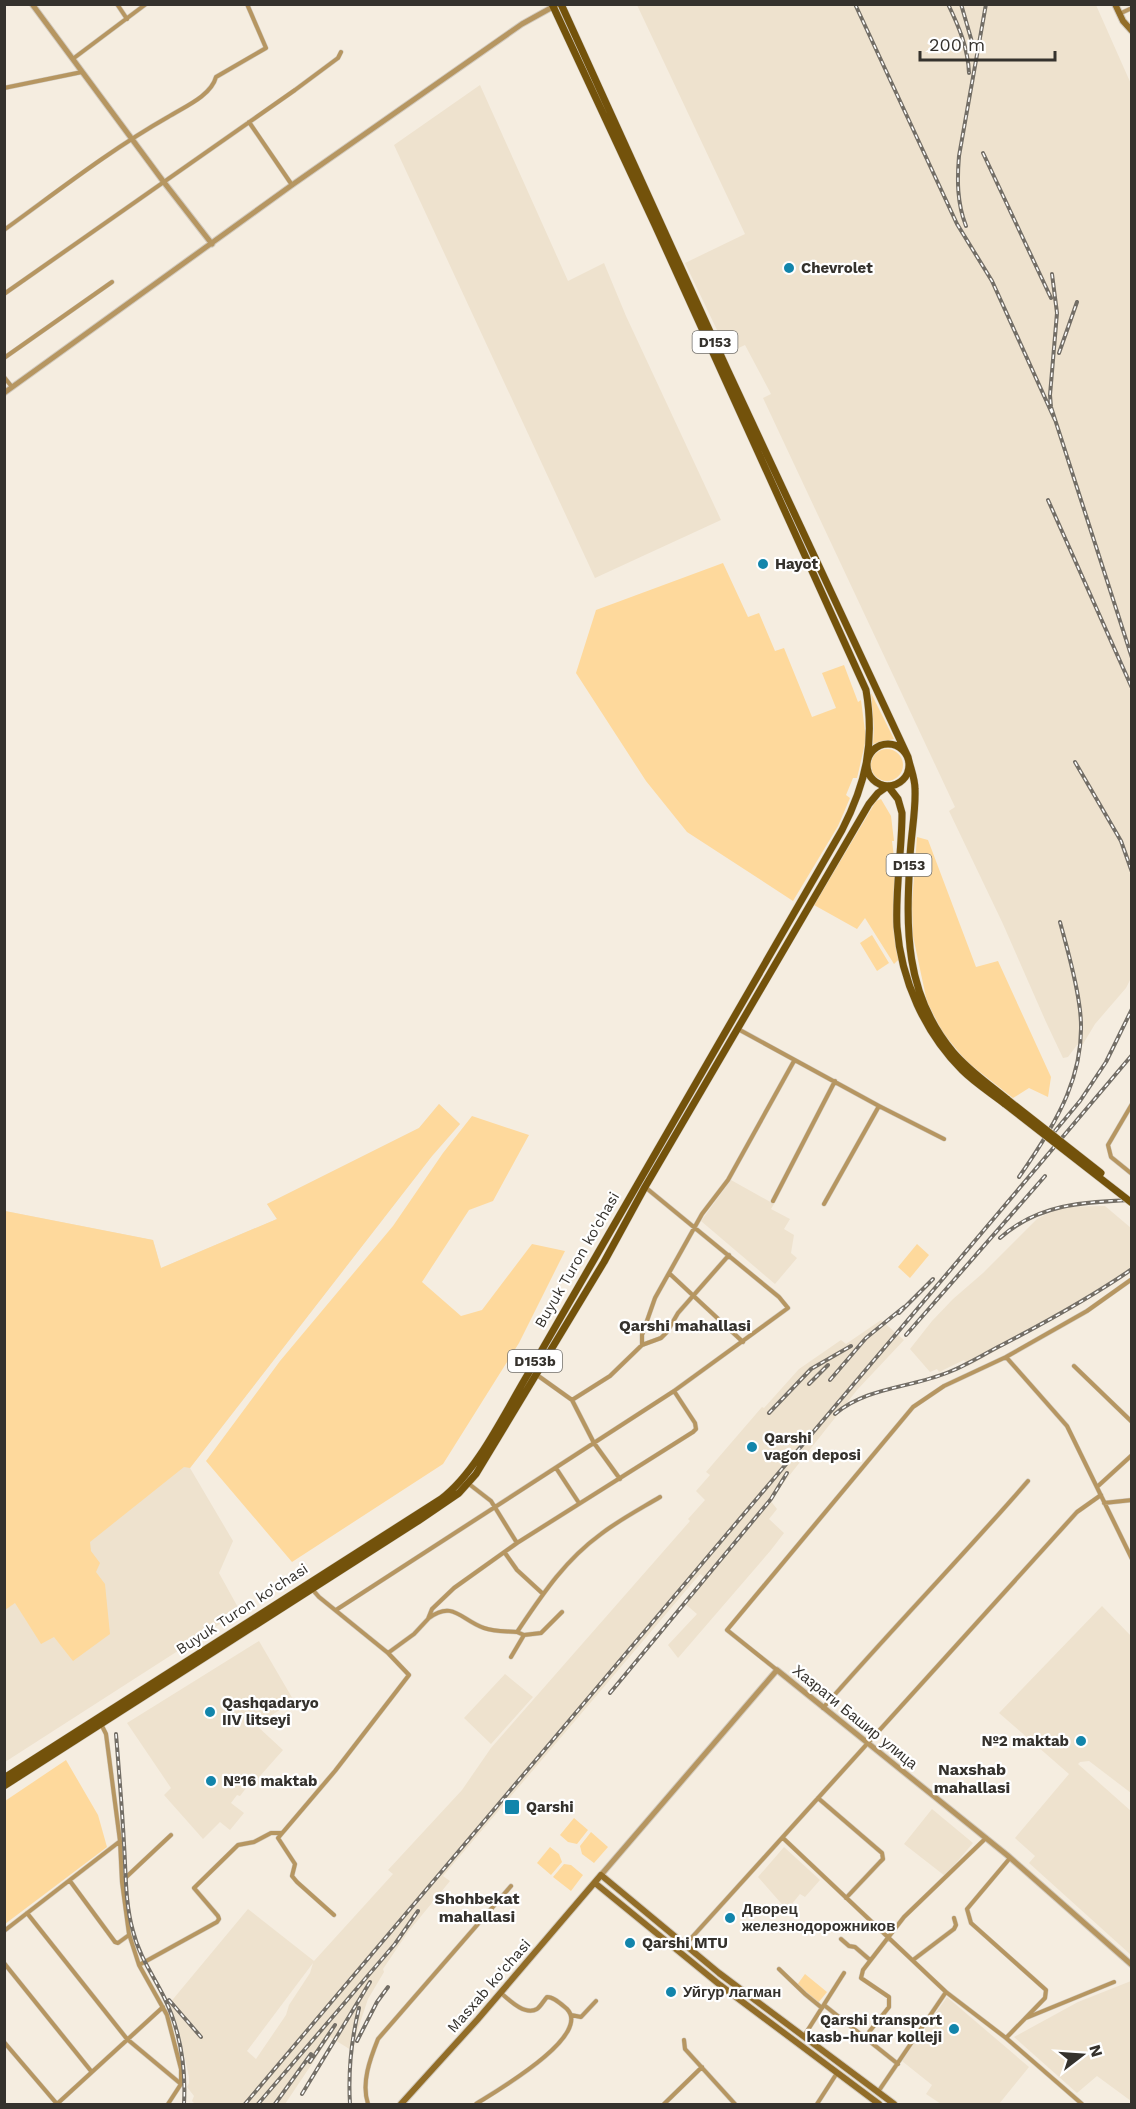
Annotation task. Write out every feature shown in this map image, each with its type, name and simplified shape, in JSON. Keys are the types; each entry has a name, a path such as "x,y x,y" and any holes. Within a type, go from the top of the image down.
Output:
{"main road":[{"path":"1115,4 1131,31"},
{"name":"D153","path":"556,5 908,757 915,787 907,932 915,974 924,1004 942,1038 970,1070 1131,1203"},
{"name":"D153","path":"556,5 866,690 870,712 867,762 869,774 872,779 888,786 898,799 902,813 897,929 903,964 912,990 933,1034 964,1072 1131,1197"},
{"path":"867,762 873,749 886,743 899,747 908,757 906,777 901,782 888,786"},
{"name":"Buyuk Turon ko'chasi","path":"4,1786 99,1720 451,1491 476,1461 842,830 859,794 867,762"},
{"name":"Buyuk Turon ko'chasi","path":"4,1778 448,1502 468,1483 604,1262 869,804 888,786"},
{"path":"640,1179 646,1186"},
{"path":"601,1875 719,1973 894,2104"},
{"name":"Masxab ko'chasi","path":"401,2104 601,1875"},
{"path":"595,1883 720,1985 879,2104"},
{"path":"839,2075 846,2069"}],"street":[{"path":"32,4 212,244"},
{"path":"117,4 127,19"},
{"path":"74,58 146,4"},
{"path":"4,230 131,138 194,101 214,85 216,77 266,48 247,4"},
{"path":"4,393 292,185 522,24 556,5"},
{"path":"1119,14 1131,8"},
{"path":"4,294 249,122 338,58 341,52"},
{"path":"4,82 6,87 83,72"},
{"path":"249,122 292,185"},
{"path":"4,358 112,282"},
{"path":"4,377 12,387"},
{"path":"738,1029 944,1139"},
{"path":"642,1345 642,1335 655,1298 702,1214 728,1180 794,1060"},
{"path":"773,1201 836,1081"},
{"path":"1131,1104 1108,1145 1111,1157 1131,1174"},
{"path":"824,1204 879,1106"},
{"path":"336,1610 674,1391 788,1308 779,1297 646,1186"},
{"path":"572,1400 609,1376 642,1345 661,1338 678,1313 729,1256"},
{"path":"670,1274 743,1342"},
{"path":"1131,1279 1087,1311 1006,1357 1067,1426 1130,1552 1131,1559"},
{"name":"Хазрати Башир улица","path":"1006,1357 944,1386 913,1407 727,1630 866,1744 901,1769 986,1838 1131,1965"},
{"path":"1074,1366 1131,1422"},
{"path":"536,1374 572,1400 594,1443 620,1479"},
{"path":"428,1619 432,1609 454,1588 517,1543 696,1429 674,1391"},
{"path":"1097,1487 1131,1455"},
{"path":"556,1468 579,1503"},
{"path":"823,1708 885,1636 1028,1481"},
{"path":"468,1483 491,1502 517,1543"},
{"path":"685,1945 1077,1512 1101,1495"},
{"path":"517,1632 542,1593 559,1572 601,1534 660,1497"},
{"path":"1104,1503 1131,1500"},
{"path":"505,1553 517,1570 542,1593"},
{"path":"312,1588 388,1653 409,1675 335,1771 278,1839 295,1864 292,1876 334,1915"},
{"path":"388,1653 414,1634 438,1611 450,1610 487,1629 517,1632 524,1635 541,1633 562,1612"},
{"path":"511,1657 524,1635"},
{"path":"601,1875 777,1670"},
{"path":"99,1720 106,1734 129,1934 139,1965 167,2015 177,2046 181,2084 168,2104"},
{"path":"818,1798 882,1853 883,1859 846,1898"},
{"path":"139,1965 217,1922 218,1916 194,1888 238,1845 254,1842 271,1833 281,1833"},
{"path":"122,1882 171,1835"},
{"path":"783,1838 946,1992 1006,2038 1082,2104"},
{"path":"869,2032 889,2007 890,2002 889,1997 861,1978 863,1970 904,1917 986,1838"},
{"path":"4,1931 120,1841"},
{"path":"1006,2038 1045,1998 1046,1990 971,1923 967,1909 1010,1858"},
{"path":"70,1881 115,1942 118,1943 129,1934"},
{"path":"368,2104 366,2081 369,2062 378,2039 511,1886"},
{"path":"27,1913 127,2039 181,2084"},
{"path":"913,1960 954,1929 956,1925 954,1918"},
{"path":"841,1939 870,1960"},
{"path":"4,1963 91,2071"},
{"path":"779,1969 805,1994 898,2064"},
{"path":"804,2037 844,1973"},
{"path":"1024,2018 1114,1983"},
{"path":"476,2104 536,2066 566,2033 571,2015 552,1997 547,1997 537,2009 533,2010 517,2007 501,1992"},
{"path":"878,2092 946,1992"},
{"path":"571,2015 581,2017 596,2001"},
{"path":"4,2042 57,2104 163,2007"},
{"path":"684,2040 685,2049 735,2104"},
{"path":"664,2104 702,2067"},
{"path":"819,2104 839,2075"}],"shaded area":[{"path":"637,5 1096,5 1131,84 1131,978 1126,988 1095,1024 1083,1044 1077,1045 1068,1057 1063,1058 1046,1022 1003,924 949,811 955,807 763,398 771,394 745,345 728,353 685,263 745,234"},
{"path":"480,85 568,281 604,263 626,316 721,520 595,578 394,145"},
{"path":"723,563 748,617 759,613 775,651 784,648 812,717 836,708 822,673 844,665 858,702 861,700 866,739 857,778 853,778 846,795 850,798 838,826 793,901 687,832 646,781 576,673 596,610"},
{"path":"871,693 894,739 873,744"},
{"path":"887,749 898,754 903,765 898,776 887,781 876,776 871,765 876,754"},
{"path":"881,799 891,816 894,841 892,841 895,865 893,925 899,959 894,964 865,918 857,929 814,905 876,801"},
{"path":"917,837 928,840 976,967 998,961 1051,1077 1048,1097 1029,1088 1013,1098 967,1062 943,1033 927,1002 913,936 912,904"},
{"path":"872,935 889,963 877,971 860,943"},
{"path":"439,1104 460,1124 432,1156 190,1468 233,1541 219,1573 240,1611 5,1762 5,1211 153,1240 161,1268 277,1219 267,1204 419,1128"},
{"path":"439,1104 460,1124 432,1156 190,1468 184,1467 90,1542 91,1551 100,1563 96,1572 105,1584 110,1634 73,1661 54,1637 41,1644 15,1603 5,1610 5,1211 153,1240 161,1268 277,1219 267,1204 419,1128"},
{"path":"472,1116 529,1135 493,1201 469,1210 422,1282 461,1316 482,1310 532,1244 565,1251 519,1343 443,1464 292,1562 206,1461 280,1361 393,1226 443,1153"},
{"path":"731,1180 774,1204 771,1209 790,1219 784,1229 794,1235 791,1253 797,1258 775,1284 701,1221"},
{"path":"1105,1206 1131,1228 1131,1271 1079,1305 968,1366 964,1360 939,1372 937,1369 930,1372 910,1349 953,1299 983,1273 1037,1219 1060,1207"},
{"path":"917,1244 929,1255 910,1278 898,1267"},
{"path":"881,1320 904,1340 857,1390 770,1500 777,1509 769,1519 784,1533 771,1550 678,1658 668,1645 697,1614 683,1602 704,1577 700,1574 443,1876 450,1881 408,1932 383,1969 384,1972 368,1999 351,2050 330,2037 285,2104 195,2104 192,2101 194,2096 187,2087 189,2077 178,2026 169,2004 248,1909 314,1961 393,1874 388,1870 462,1790 491,1748 690,1521 688,1519 705,1500 696,1491 710,1475 706,1472 762,1407 764,1408 799,1369 841,1340 846,1344","holes":["313,1963 310,1973 289,2005 286,2015 256,2059 247,2051"]},
{"path":"1102,1606 1131,1636 1131,1793 1089,1761 1078,1764 1131,1811 1131,1955 1029,1863 1035,1856 1015,1838 1069,1774 999,1713"},
{"name":"Qashqadaryo IIV litseyi","path":"259,1641 294,1701 256,1725 283,1750 253,1784 250,1783 231,1803 244,1813 230,1830 220,1822 203,1839 164,1795 171,1788 127,1723"},
{"path":"505,1674 533,1697 491,1744 464,1718"},
{"path":"66,1760 98,1815 107,1847 5,1924 5,1801"},
{"path":"932,1809 973,1843 945,1876 904,1844"},
{"path":"574,1818 588,1830 577,1844 568,1842 560,1835"},
{"path":"591,1832 608,1847 594,1863 582,1854 580,1846"},
{"path":"550,1847 559,1854 562,1862 551,1875 537,1863"},
{"path":"784,1847 820,1880 805,1897 800,1894 787,1910 758,1877"},
{"path":"564,1864 571,1865 583,1875 571,1891 553,1877"},
{"path":"805,1974 827,1992 818,2003 797,1985"},
{"path":"1131,1981 1131,2101 1097,2076 1077,2093 1014,2037 1078,2002"},
{"name":"Qarshi transport kasb-hunar kolleji","path":"947,1997 1029,2067 999,2104 941,2104 926,2094 932,2085 902,2061"}],"railway":[{"path":"855,4 957,224 992,281 1055,420"},
{"path":"948,4 962,38 969,73"},
{"path":"961,4 972,42"},
{"path":"966,226 958,191 959,156 986,4"},
{"path":"983,153 1051,298"},
{"path":"1052,274 1057,313 1051,407 1132,658"},
{"path":"1059,353 1077,302"},
{"path":"1048,500 1132,688"},
{"path":"1075,762 1121,841 1132,872"},
{"path":"1019,1177 1057,1116 1075,1074 1079,1051 1081,1028 1079,1003 1060,922"},
{"path":"1055,1131 1080,1101 1106,1062 1132,1009"},
{"path":"245,2104 1132,1055"},
{"path":"906,1335 1045,1176"},
{"path":"1000,1238 1030,1218 1062,1207 1132,1200"},
{"path":"835,1414 861,1398 935,1377 962,1366 1035,1328 1132,1269"},
{"path":"899,1313 933,1279"},
{"path":"830,1380 866,1338 904,1307"},
{"path":"769,1413 811,1369 851,1346"},
{"path":"809,1384 828,1365"},
{"path":"610,1693 771,1499 787,1473"},
{"path":"116,1734 128,1910 139,1949 170,2010 178,2036 183,2063 184,2104"},
{"path":"258,2104 395,1944 418,1911"},
{"path":"302,2094 370,1982"},
{"path":"357,2041 377,2002 388,1987"},
{"path":"169,2000 201,2037"},
{"path":"350,2104 351,2056 359,2008"},
{"path":"310,2062 335,2025"},
{"path":"275,2104 311,2054"}],"place":[{"name":"Chevrolet","path":"789,268"},
{"name":"Hayot","path":"763,564"},
{"name":"Qarshi vagon deposi","path":"752,1447"},
{"name":"Qashqadaryo IIV litseyi","path":"210,1712"},
{"name":"№2 maktab","path":"1081,1741"},
{"name":"№16 maktab","path":"211,1781"},
{"name":"Qarshi","path":"512,1807"},
{"name":"Дворец железнодорожников","path":"730,1918"},
{"name":"Qarshi MTU","path":"630,1943"},
{"name":"Уйгур лагман","path":"671,1992"},
{"name":"Qarshi transport kasb-hunar kolleji","path":"954,2029"}],"district":[{"name":"Qarshi mahallasi","path":"685,1325"},
{"name":"Naxshab mahallasi","path":"972,1778"},
{"name":"Shohbekat mahallasi","path":"477,1907"}]}
